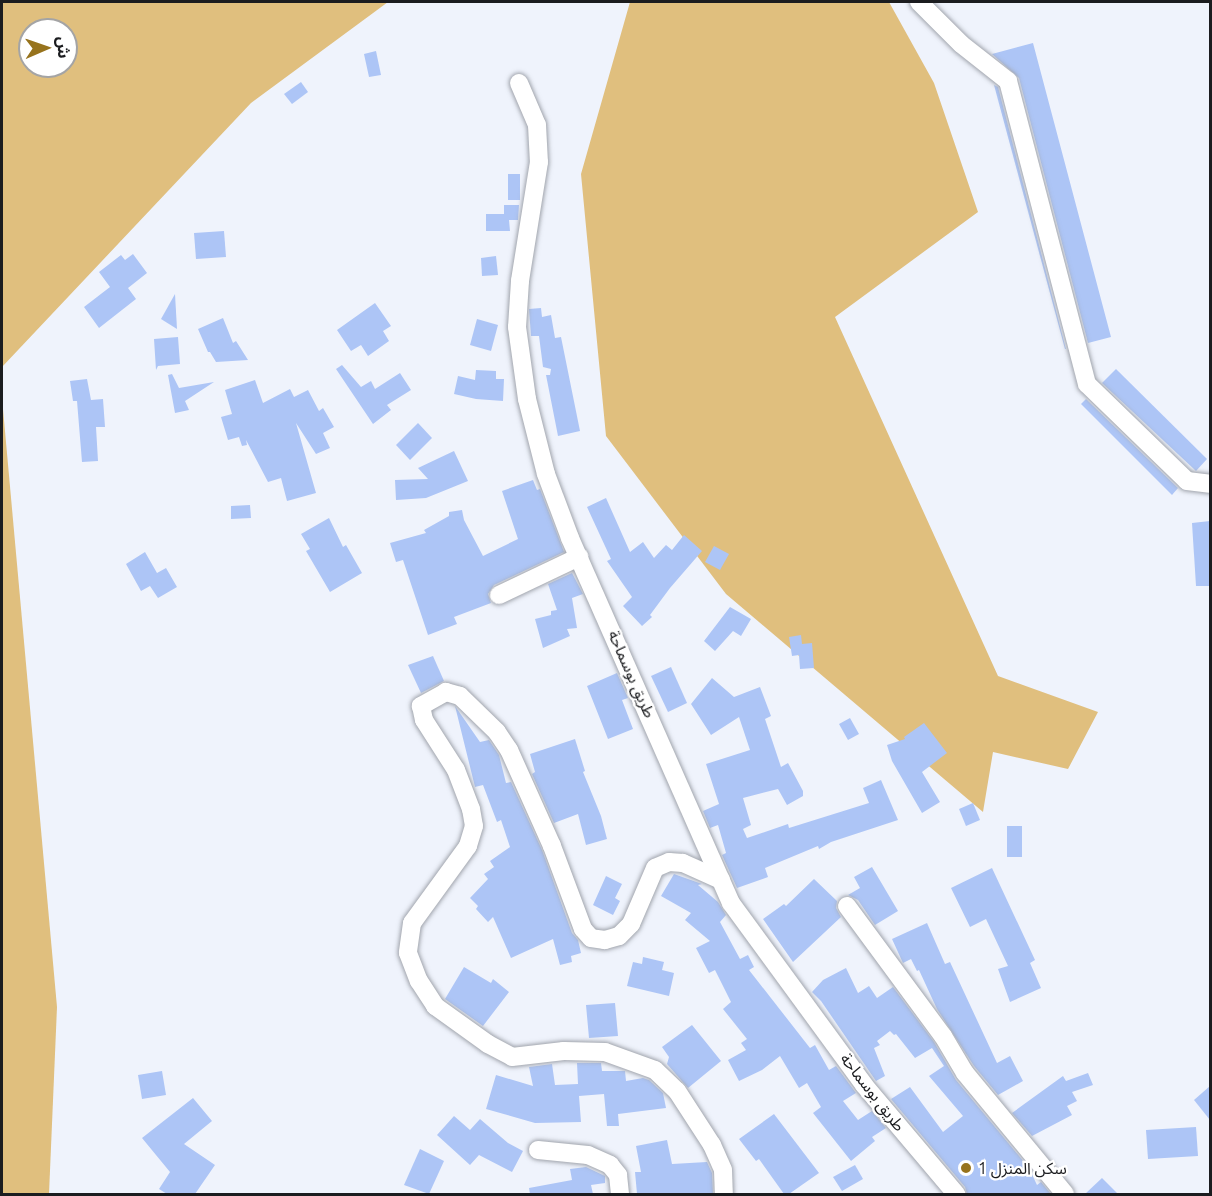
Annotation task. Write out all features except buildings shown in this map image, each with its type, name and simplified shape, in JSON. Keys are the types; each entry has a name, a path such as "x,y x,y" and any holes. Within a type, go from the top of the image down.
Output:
{"street":[{"path":"920,2 961,44 1008,81 1087,384 1187,480 1210,484"},
{"name":"طريق بوسماحة","path":"519,83 537,125 539,162 520,281 517,327 527,399 546,474 579,557 731,903 864,1085 956,1194"},
{"path":"499,595 579,557"},
{"path":"721,880 683,863 669,862 656,868 631,924 619,936 605,940 591,938 583,928 552,846 509,750 497,732 460,696 446,692 421,706 424,720 456,770 471,809 474,826 468,846 412,923 408,953 420,981 435,1005 488,1044 512,1058 564,1051 605,1052 655,1070 677,1091 712,1145 723,1170 724,1194"},
{"path":"847,906 943,1036 965,1073 1065,1194"},
{"path":"538,1150 588,1155 610,1165 618,1175 620,1194"}],"shaded area":[{"path":"2,2 388,2 251,103 2,367"},
{"path":"630,2 889,2 934,83 978,212 835,317 998,676 1098,712 1068,769 993,752 983,812 726,594 606,436 581,174"},
{"path":"2,398 57,1007 49,1194 2,1194"}],"place":[{"name":"سكن المنزل 1","path":"966,1168"}]}
